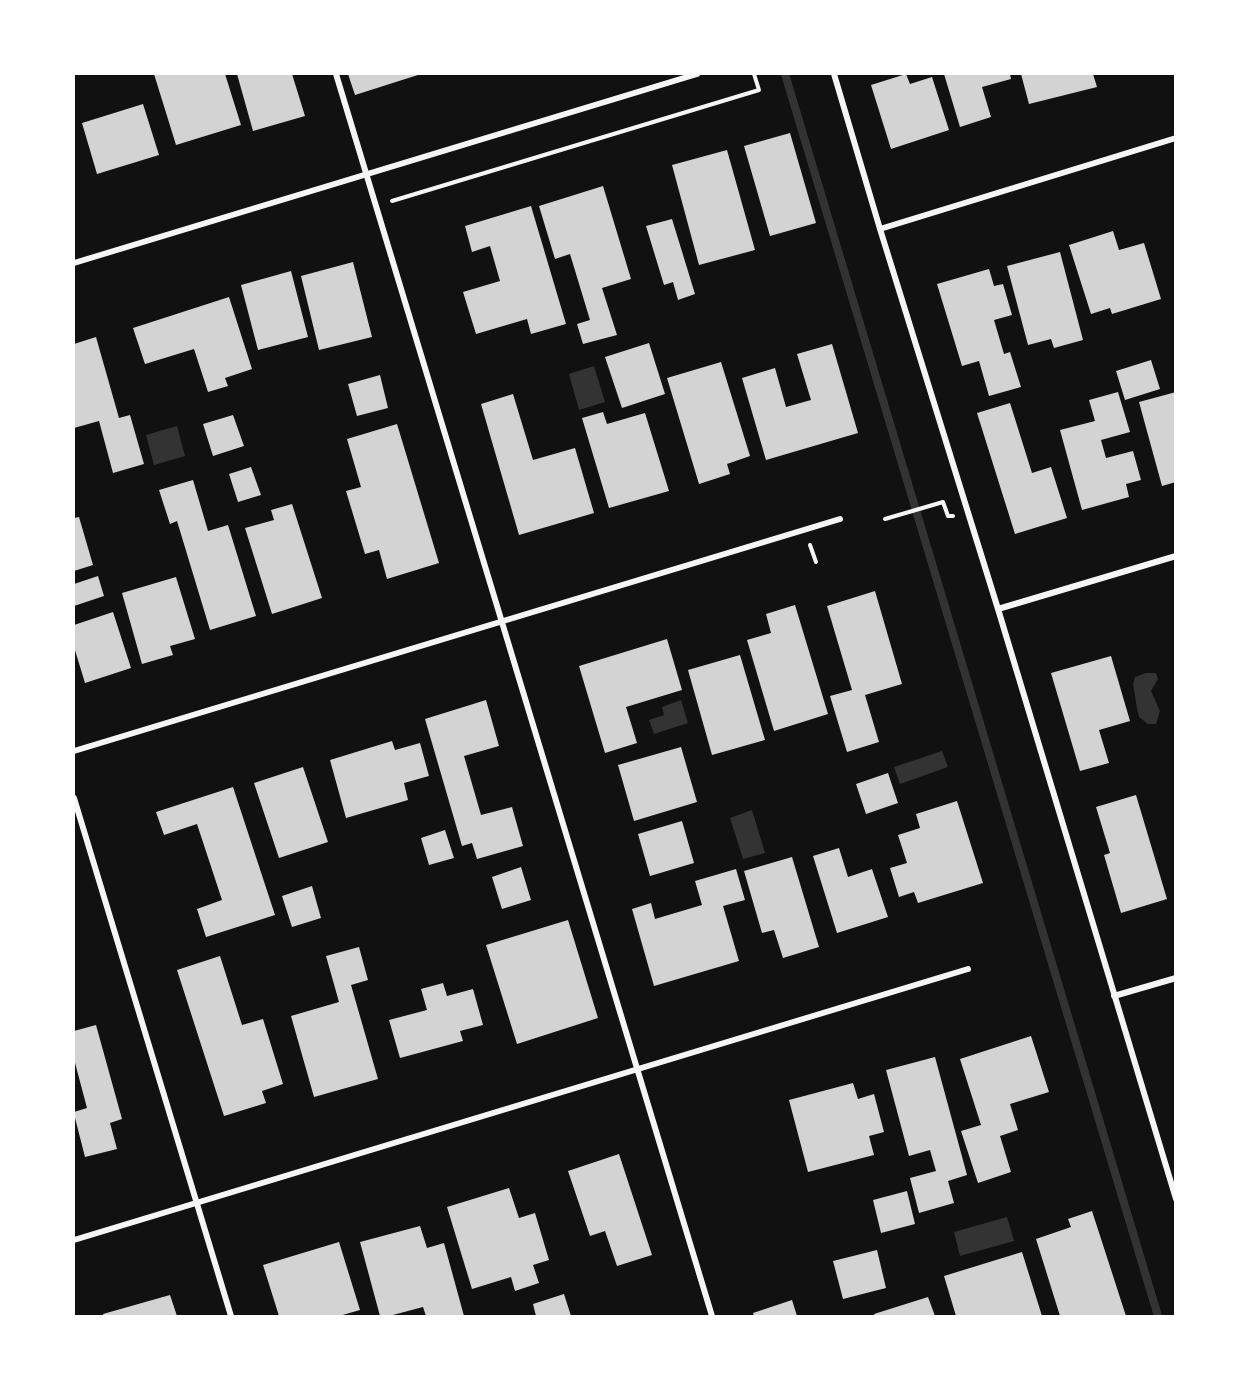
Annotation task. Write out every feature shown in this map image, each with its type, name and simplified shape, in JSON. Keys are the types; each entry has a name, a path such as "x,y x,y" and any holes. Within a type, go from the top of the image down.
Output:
{"street":[{"path":"336,74 712,1317"},
{"path":"74,263 698,74"},
{"path":"834,74 1176,1199"},
{"path":"880,229 1176,138"},
{"path":"74,751 840,519"},
{"path":"998,609 1176,556"},
{"path":"74,798 231,1317"},
{"path":"74,1240 968,969"},
{"path":"1114,996 1176,978"}],"path":[{"path":"376,206 759,90 754,74"},
{"path":"885,519 943,502 948,516 956,515"}],"shaded area":[{"path":"594,366 605,402 579,410 569,374"},
{"path":"177,426 185,456 154,465 146,435"},
{"path":"1146,673 1156,673 1158,679 1151,691 1160,711 1156,724 1148,724 1139,717 1137,708 1133,684 1135,677"},
{"path":"681,700 688,723 654,734 649,720 664,715 662,707"},
{"path":"942,751 948,767 900,784 894,767"},
{"path":"752,810 765,853 743,859 730,818"},
{"path":"1007,1217 1014,1241 960,1256 954,1232"}],"building":[{"path":"154,74 225,74 241,125 176,145"},
{"path":"237,74 292,74 305,116 253,131"},
{"path":"348,74 421,74 355,95"},
{"path":"906,74 910,84 932,77 949,130 891,149 871,85"},
{"path":"944,74 1010,74 1011,79 982,87 991,117 960,127"},
{"path":"1021,74 1093,74 1097,87 1029,104"},
{"path":"143,104 159,155 97,174 82,123"},
{"path":"790,133 816,223 770,236 744,146"},
{"path":"727,150 755,250 699,265 672,165"},
{"path":"603,186 631,279 602,288 617,335 583,344 577,324 590,320 570,254 555,259 539,206"},
{"path":"531,206 566,324 531,334 527,319 476,334 463,292 500,281 490,246 472,252 465,226"},
{"path":"672,219 695,294 678,300 673,282 664,285 646,226"},
{"path":"1113,231 1119,250 1144,243 1161,299 1112,314 1110,308 1091,314 1069,245"},
{"path":"1060,252 1083,340 1054,348 1051,339 1028,345 1007,266"},
{"path":"353,262 372,337 319,350 301,276"},
{"path":"989,269 994,286 1003,284 1012,315 994,320 1004,354 1010,352 1021,387 989,396 979,361 962,366 937,284"},
{"path":"291,271 308,337 258,350 241,285"},
{"path":"229,297 252,369 225,378 228,386 208,392 194,349 145,364 133,328"},
{"path":"96,337 119,418 130,415 144,464 113,473 99,421 74,428 74,344"},
{"path":"649,343 665,394 622,408 605,357"},
{"path":"832,344 858,433 766,460 742,378 775,368 786,407 811,400 797,354"},
{"path":"1151,360 1160,389 1125,400 1116,371"},
{"path":"721,362 750,456 727,464 730,474 699,484 667,378"},
{"path":"380,375 388,408 357,416 348,384"},
{"path":"1118,392 1130,432 1101,440 1106,458 1133,451 1141,480 1126,484 1129,497 1082,510 1060,430 1095,421 1089,400"},
{"path":"1176,392 1176,482 1162,486 1139,402"},
{"path":"513,394 533,460 575,448 594,513 519,535 481,404"},
{"path":"1010,403 1032,473 1051,467 1067,518 1015,534 977,413"},
{"path":"603,412 607,424 645,413 669,491 609,508 582,418"},
{"path":"233,415 244,446 213,456 203,424"},
{"path":"397,424 439,563 387,579 379,550 365,554 346,491 361,487 347,439"},
{"path":"251,467 261,495 238,502 229,474"},
{"path":"193,480 208,531 228,525 256,616 210,630 177,521 170,524 159,490"},
{"path":"292,504 322,598 272,614 245,528 274,520 271,510"},
{"path":"79,517 93,565 74,571 74,518"},
{"path":"98,576 104,596 74,606 74,584"},
{"path":"176,577 195,639 170,646 173,655 142,664 122,593"},
{"path":"875,591 902,684 865,695 879,742 847,752 830,696 852,690 827,606"},
{"path":"795,605 828,714 774,731 747,640 771,633 766,614"},
{"path":"113,612 131,668 85,683 74,647 74,625"},
{"path":"667,639 682,690 626,707 637,743 605,753 579,666"},
{"path":"740,655 765,740 712,755 688,670"},
{"path":"1111,656 1130,721 1099,730 1109,763 1080,771 1051,673"},
{"path":"486,700 499,746 464,756 481,815 512,807 523,846 477,859 472,843 462,846 425,719"},
{"path":"392,741 395,750 420,743 429,776 404,783 408,800 346,818 330,760"},
{"path":"681,747 697,802 634,821 618,765"},
{"path":"303,767 328,842 279,858 254,783"},
{"path":"888,773 898,803 866,814 856,784"},
{"path":"233,787 275,915 206,937 197,909 222,900 197,824 164,835 156,812"},
{"path":"1136,795 1167,899 1121,913 1104,855 1110,853 1096,807"},
{"path":"957,801 983,883 918,903 914,892 899,897 890,868 907,863 898,835 920,828 916,814"},
{"path":"682,821 694,863 650,876 638,834"},
{"path":"445,830 454,858 429,865 421,838"},
{"path":"839,848 848,877 872,869 888,917 837,933 813,856"},
{"path":"792,857 819,947 783,958 774,930 762,933 744,871"},
{"path":"521,867 531,900 502,909 492,877"},
{"path":"736,869 745,900 723,906 739,961 654,986 632,909 651,903 655,919 702,905 695,881"},
{"path":"312,886 321,918 292,927 282,896"},
{"path":"568,920 598,1018 517,1044 486,945"},
{"path":"359,947 368,980 351,985 378,1079 314,1097 291,1016 339,1002 326,956"},
{"path":"220,956 242,1025 263,1019 283,1084 262,1091 266,1103 224,1116 177,970"},
{"path":"443,983 447,996 473,989 483,1025 460,1031 463,1041 400,1058 389,1020 427,1010 421,989"},
{"path":"96,1025 122,1119 110,1123 117,1149 85,1157 74,1114 74,1112 87,1108 74,1059 74,1031"},
{"path":"1031,1036 1049,1092 1010,1104 1018,1130 1000,1136 1011,1172 978,1183 961,1131 981,1125 960,1059"},
{"path":"935,1057 967,1175 948,1181 954,1203 919,1213 910,1178 936,1171 930,1150 909,1156 886,1070"},
{"path":"853,1083 858,1099 874,1094 884,1132 869,1136 874,1155 808,1172 789,1100"},
{"path":"619,1154 652,1255 617,1266 605,1231 590,1236 568,1171"},
{"path":"509,1188 519,1218 535,1213 549,1260 533,1265 539,1283 515,1291 511,1277 472,1289 447,1207"},
{"path":"907,1191 915,1224 881,1233 873,1200"},
{"path":"1092,1211 1126,1316 1060,1316 1036,1239 1071,1227 1068,1219"},
{"path":"420,1226 427,1248 444,1243 464,1316 426,1316 423,1307 389,1316 380,1316 360,1242"},
{"path":"339,1242 360,1310 339,1316 279,1316 263,1265"},
{"path":"877,1250 886,1288 843,1299 833,1261"},
{"path":"1022,1252 1042,1316 956,1316 944,1276"},
{"path":"564,1294 571,1316 536,1316 533,1304"},
{"path":"170,1295 177,1316 104,1316 103,1314"},
{"path":"928,1297 935,1316 875,1316 874,1314"},
{"path":"792,1300 797,1316 754,1316 753,1313"}],"waterway":[{"path":"785,74 1158,1316"}]}
